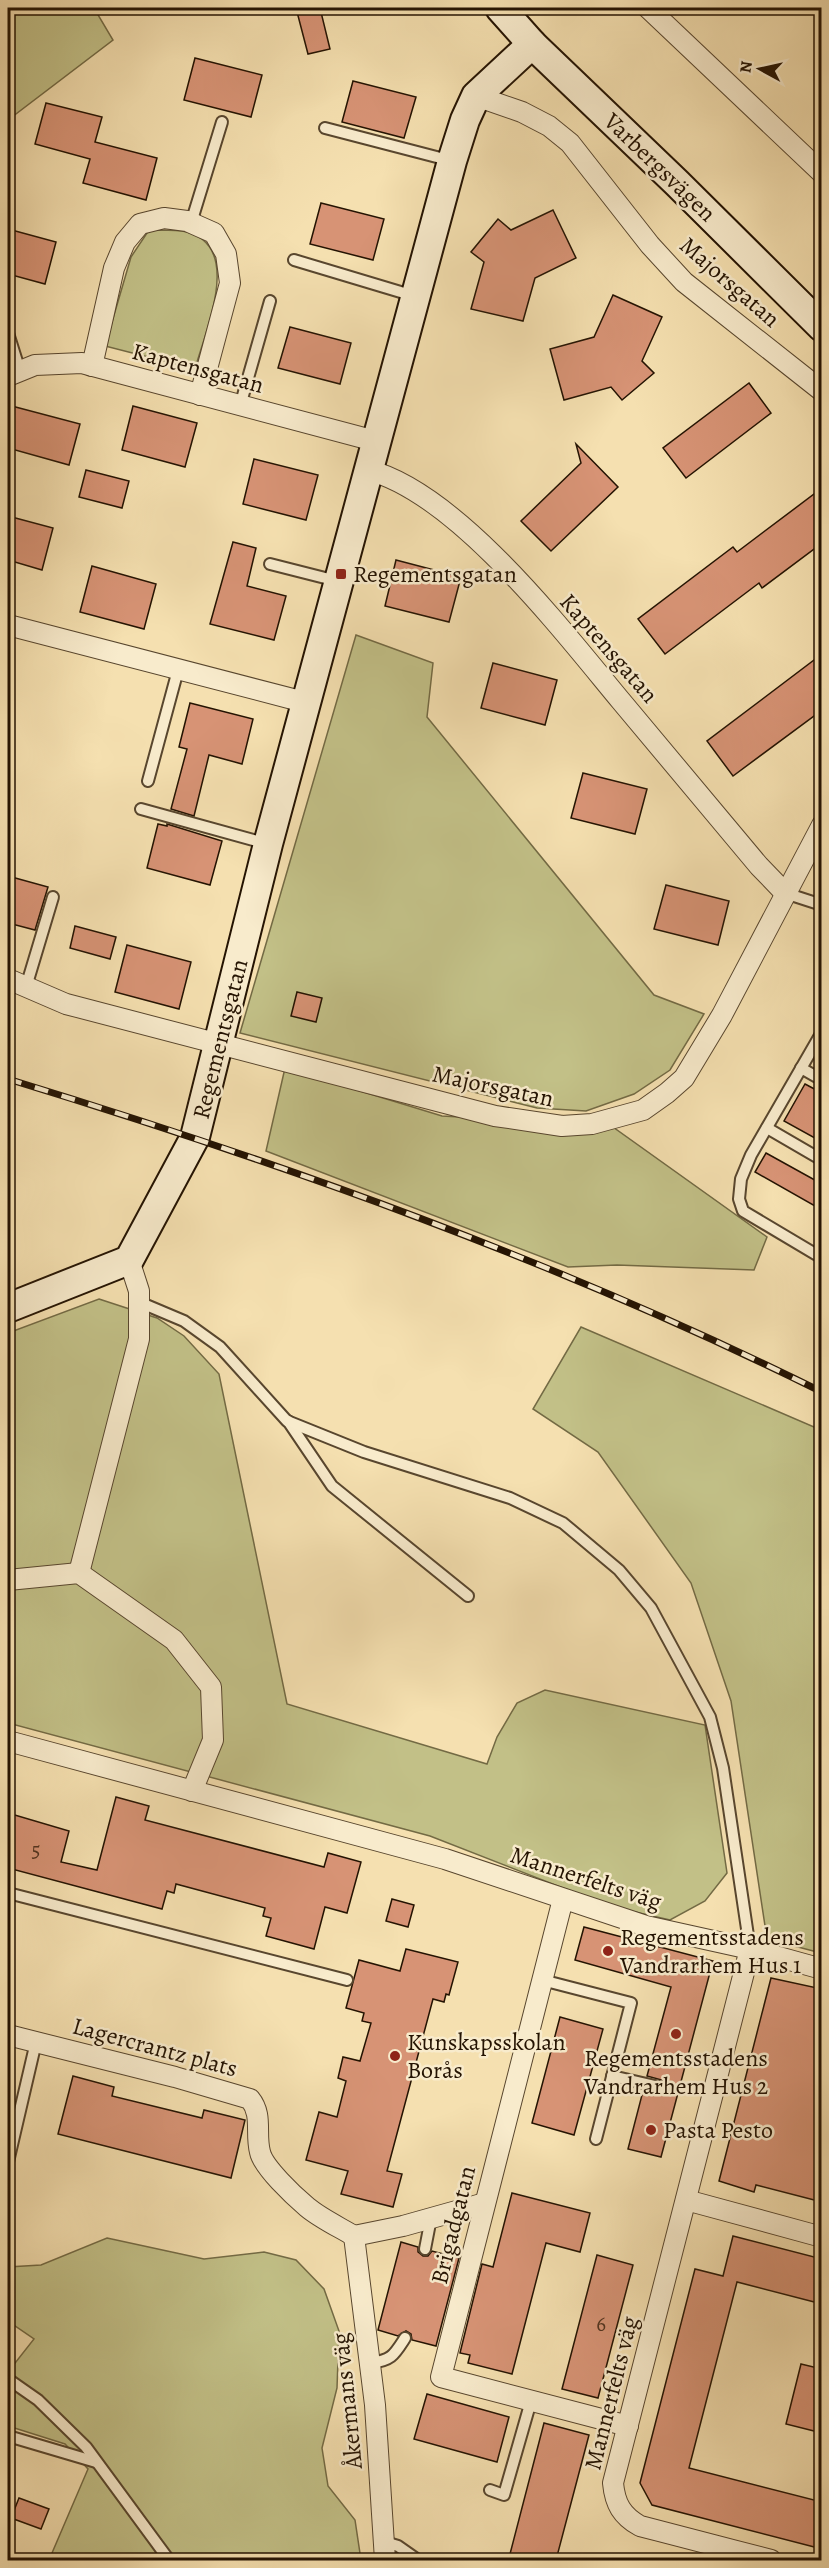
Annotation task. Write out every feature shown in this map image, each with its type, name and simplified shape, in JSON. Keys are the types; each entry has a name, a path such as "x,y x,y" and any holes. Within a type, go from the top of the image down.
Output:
{"street":[{"name":"Varbergsvägen","path":"500,8 532,44 822,327"},
{"path":"648,8 822,173"},
{"name":"Regementsgatan","path":"129,1260 195,1137 268,844 308,703 375,441 465,120 476,96 532,44"},
{"name":"Majorsgatan","path":"476,96 522,112 549,126 570,142 650,245 684,282 822,391"},
{"path":"92,366 114,268 125,242 140,224 164,218 191,223 214,233 226,254 230,283 200,395"},
{"name":"Kaptensgatan","path":"14,374 35,365 82,363 375,441"},
{"name":"Kaptensgatan","path":"368,470 386,474 426,496 461,525 507,570 578,649 784,893"},
{"path":"8,625 308,703"},
{"name":"Majorsgatan","path":"8,979 66,1004 219,1046 495,1116 562,1126 592,1124 643,1110 684,1078 722,1016 784,893 822,825"},
{"path":"8,1308 129,1260 139,1291 139,1339 80,1573"},
{"path":"8,1580 80,1573 174,1640 211,1687 213,1740 192,1791"},
{"name":"Mannerfelts väg","path":"8,1742 445,1859 646,1926 750,1949 613,2483 617,2505 629,2520 651,2530 771,2560"},
{"name":"Brigadgatan","path":"562,1899 441,2377 628,2426"},
{"path":"750,1949 822,1968"},
{"name":"Lagercrantz plats","path":"8,2035 250,2099 258,2114 258,2141 262,2161 308,2208 354,2236"},
{"path":"686,2200 822,2237"},
{"path":"354,2236 403,2226 485,2203"},
{"name":"Åkermans väg","path":"354,2236 371,2363 385,2551"}],"lane":[{"path":"191,223 222,122"},
{"path":"325,128 452,161"},
{"path":"294,260 417,297"},
{"path":"240,406 270,301"},
{"path":"8,333 14,374"},
{"path":"270,564 339,581"},
{"path":"148,781 178,670"},
{"path":"141,809 268,844"},
{"path":"784,893 822,905"},
{"path":"26,987 53,897"},
{"path":"822,1032 767,1128 741,1179 740,1199 743,1211 822,1258"},
{"path":"801,1068 822,1080"},
{"path":"767,1128 822,1160"},
{"path":"139,1302 184,1321 220,1347 287,1421 332,1486 468,1596"},
{"path":"287,1421 364,1452 510,1498 563,1523 619,1570 651,1608 710,1717 723,1768 750,1949"},
{"path":"8,1893 347,1980"},
{"path":"542,1980 631,2003 596,2139"},
{"path":"8,2162 36,2042"},
{"path":"612,2076 664,2088"},
{"path":"425,2249 431,2218"},
{"path":"371,2363 385,2361 393,2356 405,2338"},
{"path":"8,2379 38,2400 86,2447 169,2560"},
{"path":"490,2490 504,2494 531,2401"},
{"path":"8,2436 97,2462"},
{"path":"385,2551 398,2546 418,2560"}],"shaded area":[{"path":"8,8 94,8 113,40 8,120"},
{"path":"149,230 182,231 201,239 212,252 217,269 216,290 195,369 105,346 131,257"},
{"path":"356,635 433,663 427,717 654,995 704,1014 670,1070 634,1094 586,1111 537,1108 240,1033"},
{"path":"285,1068 442,1116 610,1125 767,1237 754,1270 617,1265 568,1267 266,1151"},
{"path":"99,1299 157,1318 184,1336 219,1374 287,1704 487,1764 497,1737 517,1703 545,1690 705,1725 727,1873 705,1901 670,1920 609,1906 430,1836 8,1723 8,1333"},
{"path":"581,1327 821,1430 821,1953 767,1939 731,1701 691,1583 598,1452 533,1409"},
{"path":"107,2238 204,2259 264,2252 296,2260 324,2289 339,2331 337,2388 322,2448 328,2486 355,2520 361,2560 49,2560 88,2469 65,2444 8,2426 8,2372 34,2339 8,2321 8,2267 41,2265"}],"building":[{"path":"296,8 320,8 330,49 308,54"},
{"path":"195,58 262,75 251,117 184,100"},
{"path":"353,81 416,97 404,138 342,122"},
{"path":"46,103 102,117 95,142 157,158 146,200 83,183 90,159 35,144"},
{"path":"321,203 384,219 373,260 310,244"},
{"path":"553,210 576,258 535,278 523,321 471,309 484,262 471,252 498,219 511,230"},
{"path":"8,229 56,242 45,284 8,274"},
{"path":"613,295 662,317 642,361 654,373 622,400 611,387 564,400 550,349 594,337"},
{"path":"290,327 351,343 340,384 278,368"},
{"path":"749,383 771,413 686,478 663,448"},
{"path":"8,405 80,424 69,465 8,448"},
{"path":"133,406 197,423 185,467 122,450"},
{"path":"576,444 618,487 551,551 521,521 581,463"},
{"path":"254,459 318,475 306,520 243,504"},
{"path":"86,470 129,481 122,508 79,497"},
{"path":"822,488 822,543 762,588 759,583 665,654 638,619 733,547 737,552"},
{"path":"8,516 53,528 42,570 8,560"},
{"path":"233,542 256,548 247,586 286,596 274,640 210,624"},
{"path":"396,560 461,577 449,622 385,606"},
{"path":"92,566 156,584 144,629 80,612"},
{"path":"822,654 822,710 733,776 707,741"},
{"path":"493,663 557,680 545,725 481,708"},
{"path":"190,703 253,719 242,764 209,755 194,816 171,809 187,749 179,747"},
{"path":"583,773 647,789 635,834 571,818"},
{"path":"158,824 167,826 167,824 222,841 210,885 147,868"},
{"path":"8,876 48,887 35,930 8,923"},
{"path":"666,885 729,901 718,945 654,929"},
{"path":"75,926 116,937 110,959 70,948"},
{"path":"127,945 191,962 179,1009 115,992"},
{"path":"297,992 322,998 316,1022 291,1016"},
{"path":"805,1084 822,1093 822,1142 784,1121"},
{"path":"766,1153 822,1184 822,1210 755,1172"},
{"path":"116,1797 149,1806 145,1820 324,1867 328,1853 361,1862 347,1913 325,1907 314,1949 266,1936 271,1918 263,1916 265,1908 176,1884 174,1893 167,1891 162,1909 8,1868 8,1813 69,1831 61,1862 97,1870"},
{"path":"392,1899 414,1905 408,1927 386,1921"},
{"path":"584,1927 713,1961 661,2157 628,2149 643,2091 663,2095 671,2090 669,2082 647,2076 671,1987 575,1960"},
{"path":"406,1949 458,1962 449,1995 446,1994 444,2002 433,1999 387,2171 402,2174 393,2207 341,2194 348,2171 306,2160 319,2112 337,2117 346,2081 338,2078 343,2057 360,2061 371,2023 362,2021 364,2013 346,2008 359,1960 400,1971"},
{"path":"771,1978 822,1989 822,2202 756,2185 754,2192 719,2181"},
{"path":"560,2017 603,2029 574,2135 532,2123"},
{"path":"73,2076 114,2087 112,2096 202,2118 204,2110 245,2120 231,2178 58,2134"},
{"path":"512,2193 590,2213 580,2252 546,2243 512,2374 468,2363 470,2355 460,2353 482,2264 493,2267"},
{"path":"733,2236 822,2259 822,2304 737,2282 689,2468 822,2502 822,2549 652,2505 640,2483 695,2269 723,2276"},
{"path":"401,2242 418,2247 418,2252 423,2256 428,2256 432,2251 459,2258 436,2346 412,2340 411,2334 406,2331 398,2336 378,2330"},
{"path":"597,2255 633,2265 598,2398 562,2389"},
{"path":"801,2364 822,2369 822,2433 786,2424"},
{"path":"427,2394 509,2417 497,2462 414,2439"},
{"path":"544,2423 589,2435 556,2560 533,2560 510,2554"},
{"path":"19,2498 49,2509 41,2529 11,2518"}],"railway":[{"path":"8,1079 216,1145 523,1258 623,1300 822,1392"}],"place":[{"name":"Regementsgatan","path":"341,574"},
{"name":"Regementsstadens Vandrarhem Hus 1","path":"608,1951"},
{"name":"Regementsstadens Vandrarhem Hus 2","path":"676,2034"},
{"name":"Kunskapsskolan Borås","path":"395,2056"},
{"name":"Pasta Pesto","path":"651,2130"}]}
